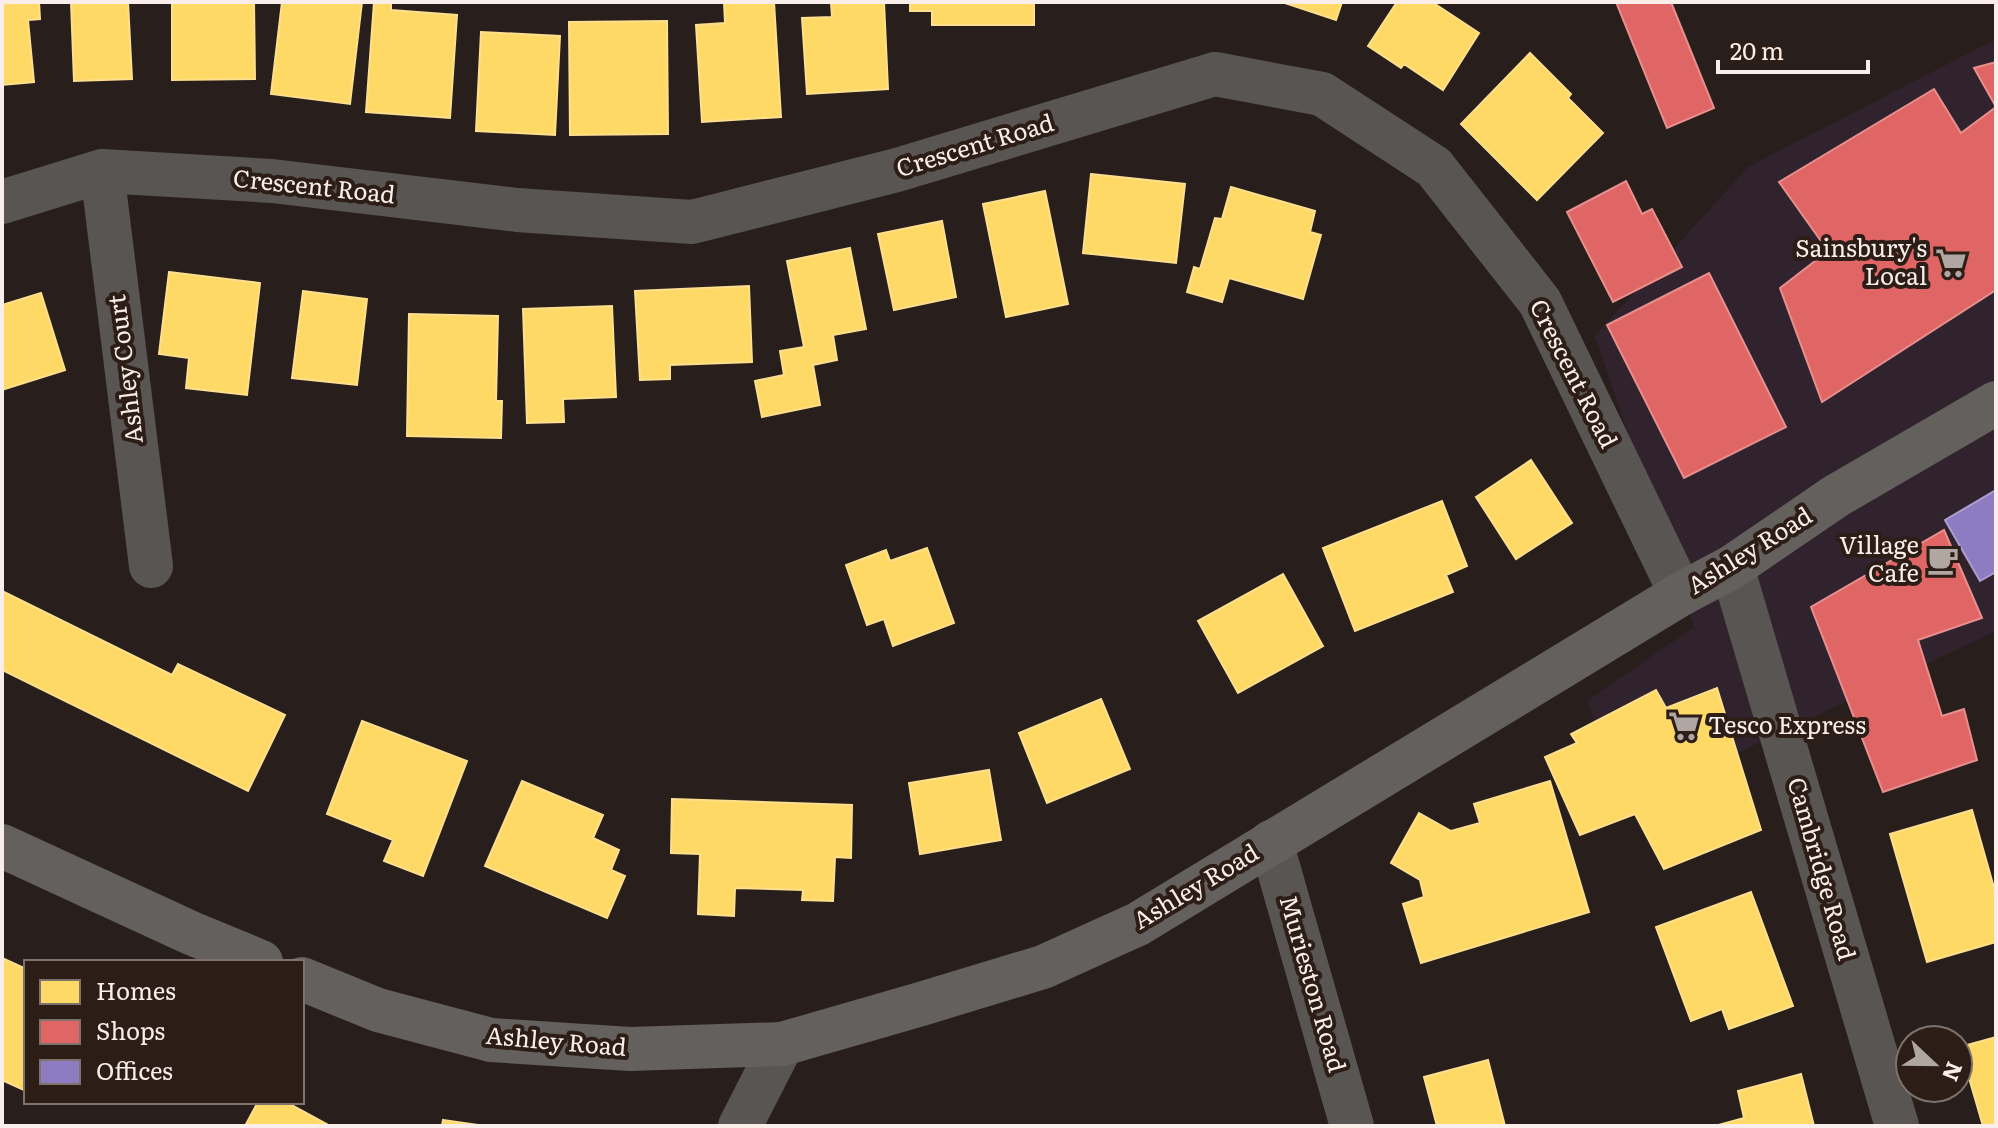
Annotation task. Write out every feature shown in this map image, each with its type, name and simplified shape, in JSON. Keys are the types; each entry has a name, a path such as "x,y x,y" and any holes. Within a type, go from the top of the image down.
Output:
{"main road":[{"name":"Ashley Road","path":"304,980 378,1010 491,1040 630,1049 782,1044 1043,967 1138,924 1681,594 1732,567 1836,496 1996,403"},
{"path":"2,846 256,960"}],"street":[{"name":"Crescent Road","path":"2,202 102,171 272,181 517,210 692,222 897,170 1215,74 1322,94 1434,167 1540,302 1681,594"},
{"name":"Ashley Court","path":"102,171 151,566"},
{"name":"Cambridge Road","path":"1732,567 1897,1126"},
{"name":"Murieston Road","path":"1271,842 1352,1126"},
{"path":"740,1126 782,1044"}],"shaded area":[{"path":"1996,39 1996,631 1629,804 1587,701 1694,627 1595,336 1748,167"}],"building: Homes":[{"path":"4,2 39,2 40,19 28,20 34,82 2,85"},
{"path":"71,2 128,2 132,79 74,81"},
{"path":"172,2 254,2 255,79 172,80"},
{"path":"282,2 362,2 350,104 271,94"},
{"path":"374,2 391,2 391,10 457,15 450,118 366,112"},
{"path":"724,2 774,2 781,117 702,122 696,25 725,23"},
{"path":"831,2 884,2 888,89 807,94 802,18 832,17"},
{"path":"910,2 1034,2 1034,25 932,25 932,11 910,11"},
{"path":"1282,2 1342,2 1336,20"},
{"path":"1397,2 1432,2 1479,33 1443,90 1404,64 1401,68 1368,46"},
{"path":"667,21 668,134 570,135 569,22"},
{"path":"481,32 560,36 555,135 476,131"},
{"path":"1530,53 1571,94 1568,98 1603,133 1537,200 1461,124"},
{"path":"1091,174 1185,184 1176,263 1083,253"},
{"path":"1231,187 1315,211 1310,232 1321,235 1303,299 1229,278 1222,302 1187,292 1194,267 1200,269 1215,218 1222,219"},
{"path":"1045,191 1068,304 1006,317 983,204"},
{"path":"942,221 956,297 894,310 878,234"},
{"path":"850,248 866,329 833,335 837,360 813,365 820,405 762,417 755,381 784,375 780,351 804,347 787,261"},
{"path":"169,272 260,283 247,395 186,388 189,358 159,354"},
{"path":"749,286 752,362 670,365 670,379 640,380 635,291"},
{"path":"303,291 367,299 357,385 292,378"},
{"path":"41,293 65,370 2,390 2,305"},
{"path":"612,306 616,397 563,399 564,422 527,423 523,309"},
{"path":"409,314 498,316 496,401 502,401 501,438 407,436"},
{"path":"1531,460 1572,523 1516,559 1476,497"},
{"path":"1442,501 1467,566 1446,575 1453,592 1355,631 1323,548"},
{"path":"927,548 954,623 893,646 884,619 867,625 846,565 886,550 890,561"},
{"path":"1283,574 1323,646 1238,693 1198,621"},
{"path":"2,591 172,675 178,664 285,715 248,791 2,670"},
{"path":"1717,688 1761,830 1664,869 1635,814 1580,835 1545,757 1577,743 1571,734 1656,690 1666,708"},
{"path":"1101,699 1130,769 1047,803 1019,733"},
{"path":"362,721 467,761 423,876 384,861 393,840 327,814"},
{"path":"989,770 1001,840 920,854 909,783"},
{"path":"522,781 603,815 593,838 619,850 611,870 625,876 607,918 485,866"},
{"path":"1550,781 1589,912 1421,963 1403,904 1424,897 1420,880 1391,863 1419,813 1451,831 1480,823 1474,804"},
{"path":"672,799 852,805 851,858 835,857 833,901 802,900 803,890 735,888 734,916 698,914 700,854 671,853"},
{"path":"1972,810 1996,895 1996,942 1927,962 1890,834"},
{"path":"1751,892 1793,1006 1729,1029 1722,1009 1691,1021 1656,927"},
{"path":"2,958 24,968 24,1090 2,1080"},
{"path":"1996,1037 1996,1126 1983,1126 1974,1095 1974,1043"},
{"path":"1488,1060 1505,1126 1437,1126 1424,1077"},
{"path":"1801,1074 1814,1126 1715,1126 1744,1118 1738,1091"},
{"path":"257,1104 290,1104 330,1126 245,1126"},
{"path":"443,1120 485,1126 442,1126"}],"building: Shops":[{"path":"1616,2 1671,2 1714,108 1667,128"},
{"path":"1996,62 1996,107 1974,68"},
{"path":"1934,89 1961,133 1996,107 1996,290 1822,402 1780,288 1828,251 1779,182"},
{"path":"1626,181 1642,214 1652,209 1682,267 1613,302 1567,212"},
{"path":"1709,273 1786,427 1684,478 1607,325"},
{"path":"1944,530 1982,618 1918,640 1942,716 1964,709 1977,760 1883,792 1811,607"}],"building: Offices":[{"path":"1996,490 1996,572 1980,581 1945,520"}],"place":[{"name":"Sainsbury's Local","path":"1951,263"},
{"name":"Village Cafe","path":"1943,560"},
{"name":"Tesco Express","path":"1684,726"}]}
